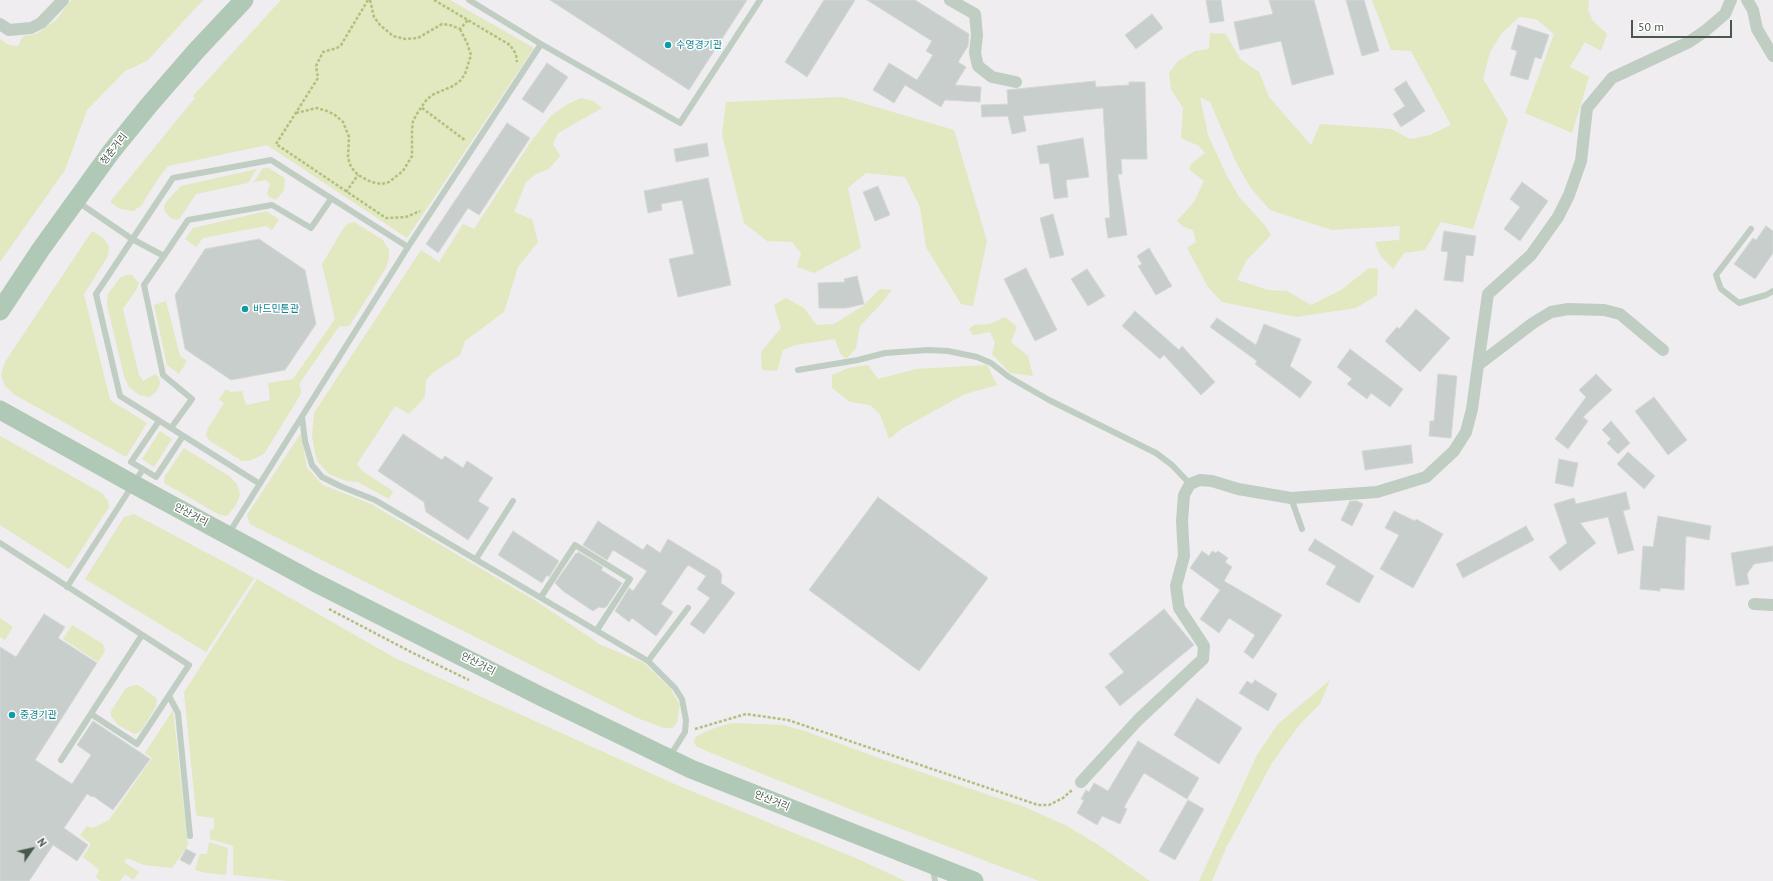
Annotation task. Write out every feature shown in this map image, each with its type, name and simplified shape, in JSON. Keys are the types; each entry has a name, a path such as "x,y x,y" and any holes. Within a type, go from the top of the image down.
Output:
{"main road":[{"name":"청춘거리","path":"0,311 75,200 150,104 196,51 244,0"},
{"name":"안산거리","path":"0,410 138,477 228,535 316,582 540,696 691,769 934,873 974,881"}],"street":[{"path":"0,24 9,30 31,28 41,23 63,0"},
{"path":"950,0 975,14 977,35 975,53 978,66 992,77 1016,82"},
{"path":"1081,782 1138,720 1202,659 1204,646 1179,608 1176,586 1184,556 1182,521 1184,495 1190,484 1200,480 1212,481 1238,489 1291,498 1378,492 1426,477 1454,452 1466,432 1472,409 1488,294 1531,255 1558,217 1581,161 1587,108 1612,78 1689,42 1705,31 1725,14 1731,0"},
{"path":"1747,0 1752,10 1757,29 1773,56"},
{"path":"1478,365 1533,323 1551,312 1568,309 1604,310 1620,314 1663,350"},
{"path":"1754,604 1773,605"}],"lane":[{"path":"469,0 541,44 680,123 760,0"},
{"path":"228,535 408,247 541,44"},
{"path":"260,484 120,396 96,294 173,178 271,160 408,247"},
{"path":"171,428 192,399 163,375 144,285 188,220 272,206 311,228 331,199"},
{"path":"75,200 132,239 164,256"},
{"path":"1751,229 1716,276 1722,289 1739,303 1766,295 1773,290"},
{"path":"798,370 858,360 885,353 921,350 948,351 977,357 991,363 1009,377 1049,400 1156,453 1172,465 1190,484"},
{"path":"302,417 305,441 312,465 322,477 375,500 648,661 675,688 682,699 686,720 685,732 669,758"},
{"path":"138,477 131,462 159,421"},
{"path":"138,477 156,477 183,436"},
{"path":"67,586 138,477"},
{"path":"1291,498 1302,529"},
{"path":"476,559 513,501"},
{"path":"0,543 189,665 137,744 92,714"},
{"path":"541,597 575,545 630,579 597,630"},
{"path":"648,661 688,608"},
{"path":"61,760 142,635"},
{"path":"169,696 178,713 190,836"}],"path":[{"path":"296,112 317,108 327,111 342,122 350,137 348,158 351,167 358,175 371,182 382,184 389,182 403,171 412,156 413,121 434,94 453,86 460,81 465,74 471,55 467,42 460,29 450,24 442,24 418,38 405,39 393,36 380,25 374,17 369,0"},
{"path":"369,0 341,45 337,48 323,52 316,66 318,78 276,144 386,218 406,217 425,208"},
{"path":"434,0 510,45 516,54 517,66"},
{"path":"460,29 468,20"},
{"path":"422,108 468,142 464,148"},
{"path":"346,192 358,175"},
{"path":"685,732 746,714 788,720 1038,805 1049,805 1063,798 1081,782"}],"green space":[{"path":"71,0 203,0 147,61 125,71 87,110 65,170 0,262 0,39 9,45 18,46 23,36 36,34 56,20"},
{"path":"281,0 450,0 534,48 407,238 267,145 168,166 159,177 141,206 133,211 120,209 110,202 195,98 193,96"},
{"path":"1372,0 1589,0 1588,10 1593,21 1607,34 1601,51 1585,42 1570,67 1589,77 1572,133 1525,113 1554,34 1536,19 1519,17 1502,33 1490,52 1483,79 1508,120 1473,229 1441,222 1425,250 1404,253 1393,269 1380,255 1375,242 1399,240 1400,226 1332,230 1270,210 1250,187 1236,162 1210,102 1200,97 1208,135 1226,174 1239,197 1263,223 1271,235 1246,261 1237,280 1268,290 1287,291 1311,305 1341,290 1369,268 1378,269 1377,295 1356,308 1296,317 1222,302 1208,287 1187,248 1196,242 1193,230 1184,227 1177,221 1194,202 1204,181 1190,170 1190,165 1205,153 1199,146 1181,138 1183,108 1171,89 1169,73 1178,61 1195,51 1209,49 1210,33 1226,34 1240,59 1259,72 1269,97 1311,145 1320,124 1391,129 1410,139 1430,135 1451,125 1411,51 1391,50"},
{"path":"842,97 954,130 987,241 973,306 961,304 926,247 920,207 905,177 866,173 848,188 861,248 814,273 797,267 801,253 792,242 767,241 744,223 722,135 726,102"},
{"path":"581,98 593,101 602,108 558,133 553,144 560,156 549,169 536,174 526,182 514,212 532,219 538,242 518,267 504,312 465,341 460,355 435,371 426,380 425,397 409,414 395,406 357,464 362,471 393,491 389,499 358,482 346,481 329,474 318,462 315,453 312,435 314,413 421,250 439,262 463,224 474,229 532,140 551,116 566,105"},
{"path":"263,168 269,168 285,180 284,190 276,200 269,197 267,193 270,185 266,180 254,182"},
{"path":"257,169 248,183 196,194 180,218 176,220 171,218 165,212 164,207 166,202 181,186"},
{"path":"267,211 279,220 272,230 266,226 203,238 196,247 185,239 193,228"},
{"path":"354,222 383,240 389,250 389,258 386,268 350,325 345,327 341,326 338,328 299,384 301,394 264,454 249,461 242,461 210,441 206,435 208,428 224,403 219,399 226,389 231,392 242,391 246,405 270,400 268,383 293,379 335,319 322,264 343,229 347,224"},
{"path":"92,231 102,237 109,246 108,256 84,294 110,400 147,423 126,457 15,395 5,386 1,374 5,362"},
{"path":"126,275 132,275 139,283 123,309 139,375 143,381 155,374 159,378 160,384 156,392 149,397 139,395 129,387 124,376 107,305 108,294 120,278"},
{"path":"880,289 892,290 860,326 856,348 846,359 840,353 835,339 796,345 783,350 777,371 762,370 761,352 781,328 774,305 786,298 804,308 817,325 834,324 863,306"},
{"path":"166,301 180,356 187,361 179,374 167,365 154,305"},
{"path":"1005,317 1017,327 1011,342 1028,356 1033,376 1010,373 992,354 995,342 990,332 973,335 969,329 974,325 989,324"},
{"path":"868,365 878,379 916,369 987,365 997,385 965,394 903,428 889,439 880,414 870,405 850,402 832,388 832,375 848,368"},
{"path":"160,431 172,439 154,467 142,459"},
{"path":"301,433 307,468 323,485 371,504 536,601 601,645 644,663 670,688 680,705 677,722 673,728 664,728 635,717 250,524 247,515"},
{"path":"0,436 102,493 108,501 109,507 69,569 0,525"},
{"path":"184,448 229,476 237,484 240,495 236,505 227,516 218,514 164,483 165,476"},
{"path":"134,514 254,578 206,652 85,579 124,517"},
{"path":"257,579 395,658 679,786 858,859 905,881 288,881 233,875 233,846 210,839 210,830 214,829 214,818 198,816 196,813 184,692"},
{"path":"0,618 13,627 5,640 0,637"},
{"path":"72,625 103,644 105,651 98,662 63,639"},
{"path":"1330,680 1320,704 1300,724 1272,763 1226,848 1212,881 1199,881 1257,755 1278,724"},
{"path":"138,685 157,700 156,707 141,731 135,734 118,725 111,716 111,711 126,688"},
{"path":"173,710 188,845 172,868 144,865 127,858 124,862 139,872 133,880 125,874 120,881 101,881 96,877 99,870 83,857 91,844 80,835 87,826 93,828 109,820 152,758 145,753"},
{"path":"732,723 783,725 805,731 879,758 1025,807 1067,826 1100,846 1150,881 1039,881 862,814 697,747 694,743 695,738 699,735 717,727"},
{"path":"209,842 228,848 226,875 195,870 200,854 207,854"}],"building":[{"name":"수영경기관","path":"550,0 747,0 689,90"},
{"path":"824,0 855,0 807,77 785,62"},
{"path":"867,0 915,0 969,34 968,46 958,62 966,67 955,85 981,87 980,102 945,100 941,107 905,85 894,103 873,90 889,63 917,80 933,55 926,51 932,41"},
{"path":"1206,0 1221,0 1224,21 1210,23"},
{"path":"1269,0 1314,0 1334,74 1292,85 1281,41 1240,50 1234,22 1273,14"},
{"path":"1346,0 1364,0 1379,51 1362,56"},
{"path":"1152,14 1163,28 1136,49 1125,35"},
{"path":"1518,25 1549,35 1541,59 1535,57 1528,80 1510,75 1517,51 1511,49"},
{"path":"547,63 568,77 543,113 522,99"},
{"path":"1095,81 1096,87 1129,85 1129,82 1145,82 1147,159 1121,159 1122,174 1118,174 1127,235 1108,238 1105,218 1110,218 1103,108 1023,116 1026,131 1012,134 1008,116 982,117 981,105 1008,104 1007,90"},
{"path":"1406,81 1425,111 1401,127 1393,114 1405,106 1394,89"},
{"path":"507,123 530,138 479,215 468,208 438,253 426,244"},
{"path":"1083,138 1089,177 1066,180 1068,197 1054,199 1049,163 1040,164 1037,146"},
{"path":"707,143 709,156 676,162 674,149"},
{"path":"708,178 731,285 678,297 669,259 694,254 682,200 661,204 662,210 648,213 644,191"},
{"path":"1522,182 1548,201 1520,241 1504,229 1520,207 1510,199"},
{"path":"878,186 890,215 875,221 863,192"},
{"path":"1053,214 1064,255 1050,258 1040,218"},
{"path":"1766,226 1773,231 1773,253 1755,279 1734,264 1753,238 1756,240"},
{"path":"1444,231 1476,236 1473,256 1466,255 1463,282 1444,280 1448,252 1441,251"},
{"name":"바드민톤관","path":"259,239 305,270 316,324 285,370 231,380 185,349 175,295 205,249"},
{"path":"1149,248 1172,286 1156,295 1138,266 1142,264 1137,256"},
{"path":"1026,268 1057,330 1035,341 1004,279"},
{"path":"1087,269 1105,296 1088,306 1071,279"},
{"path":"857,276 864,304 846,308 819,308 818,283 845,282 844,279"},
{"path":"1416,309 1450,338 1420,372 1385,341 1397,327 1399,329"},
{"path":"1135,311 1179,350 1182,346 1215,382 1201,395 1164,355 1160,359 1122,326"},
{"path":"1217,318 1256,345 1264,324 1301,339 1290,366 1312,382 1300,398 1255,364 1257,361 1210,327"},
{"path":"1350,349 1403,389 1390,407 1371,393 1367,399 1347,384 1352,379 1337,367"},
{"path":"1438,374 1457,376 1451,438 1429,436 1430,421 1434,421"},
{"path":"1596,374 1612,390 1583,417 1588,421 1568,449 1555,439 1586,397 1579,390"},
{"path":"1654,397 1687,440 1668,455 1635,411"},
{"path":"1611,421 1630,443 1618,454 1607,443 1611,439 1602,430"},
{"path":"403,434 442,460 445,456 463,468 467,461 493,478 478,501 489,508 468,540 426,512 424,502 378,471"},
{"path":"1411,445 1413,463 1365,470 1362,451"},
{"path":"1628,452 1655,476 1644,489 1617,464"},
{"path":"1559,459 1578,463 1573,487 1555,483"},
{"path":"1626,492 1630,509 1623,511 1634,550 1618,554 1608,517 1580,523 1596,543 1560,571 1549,557 1567,543 1554,504 1574,498 1576,504"},
{"path":"878,497 988,578 919,671 809,590"},
{"path":"1350,501 1357,501 1363,504 1352,526 1341,520"},
{"path":"1394,511 1415,521 1416,519 1443,534 1413,588 1380,569 1399,535 1385,528"},
{"path":"1658,516 1711,526 1709,540 1686,536 1684,590 1660,588 1660,591 1640,589 1643,546 1653,547"},
{"path":"598,521 643,550 647,544 660,553 668,539 719,570 722,575 721,583 735,593 704,634 690,624 710,598 697,589 706,576 688,565 661,604 673,612 656,636 632,618 629,622 615,611 629,588 633,591 647,571 613,550 607,560 583,545"},
{"path":"1526,526 1534,540 1463,578 1456,564"},
{"path":"513,531 559,561 549,577 547,575 542,583 498,555"},
{"path":"1315,539 1374,576 1359,603 1326,584 1336,566 1308,550"},
{"path":"1773,546 1773,561 1754,564 1747,574 1749,584 1736,586 1731,553"},
{"path":"1202,551 1209,556 1212,551 1216,553 1218,551 1228,558 1225,562 1232,567 1224,581 1282,615 1253,659 1244,652 1255,635 1229,618 1219,633 1200,619 1220,590 1190,568"},
{"path":"578,552 603,567 601,570 622,583 607,606 604,608 599,607 593,611 563,591 555,583"},
{"path":"1164,609 1194,645 1120,706 1105,687 1124,672 1109,654"},
{"path":"44,614 65,627 58,638 97,663 35,760 72,784 91,755 77,745 93,721 150,759 113,810 93,796 92,797 87,794 64,828 88,845 77,861 53,845 29,881 0,881 0,647 16,657"},
{"path":"1255,680 1277,694 1268,711 1239,693 1247,681 1252,684"},
{"path":"1197,698 1242,728 1219,764 1174,735"},
{"path":"1138,741 1199,778 1187,799 1144,773 1124,807 1127,809 1120,824 1102,816 1097,825 1077,813 1084,800 1081,799 1086,790 1089,792 1094,783 1108,791"},
{"path":"1188,800 1204,809 1175,860 1159,851"},
{"path":"186,849 196,854 190,865 180,860"}],"place":[{"name":"수영경기관","path":"668,45"},
{"name":"바드민톤관","path":"245,309"},
{"name":"중경기관","path":"12,715"}]}
